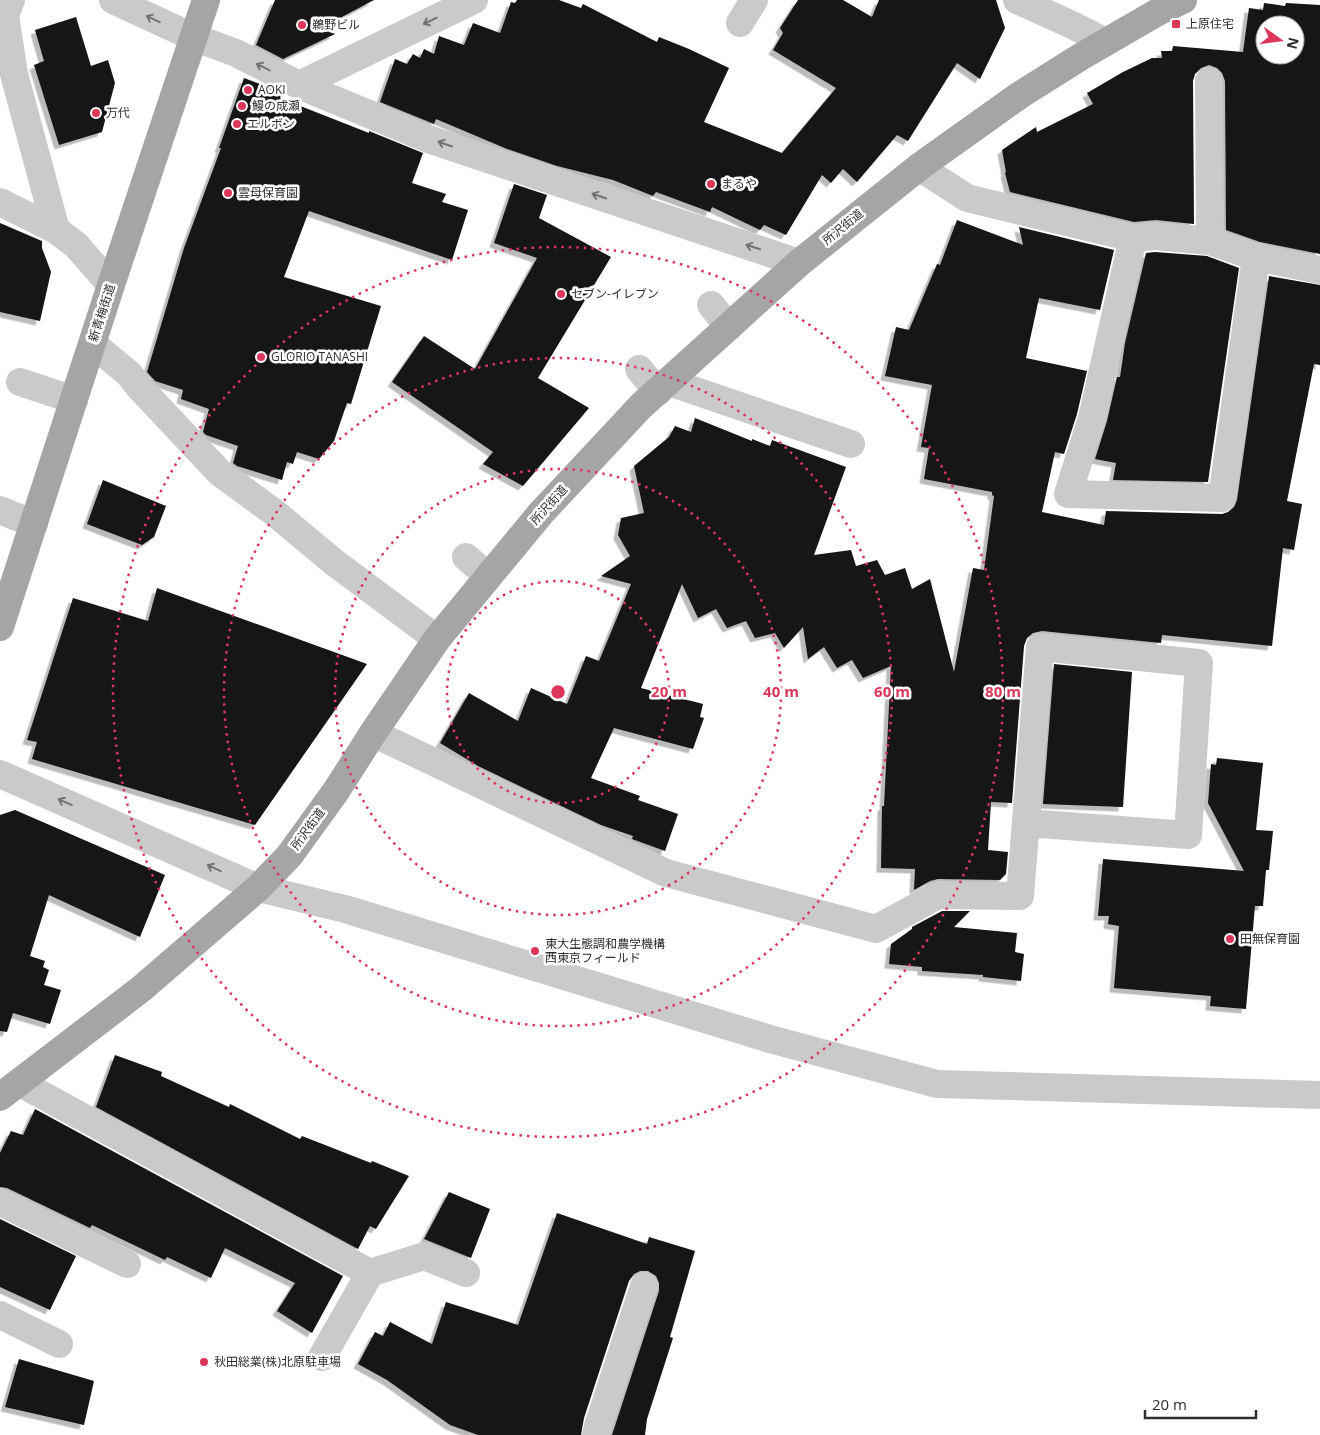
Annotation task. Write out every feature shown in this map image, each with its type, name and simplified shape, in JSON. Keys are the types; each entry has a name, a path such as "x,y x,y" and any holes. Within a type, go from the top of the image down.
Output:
{"main road":[{"name":"新青梅街道","path":"0,627 206,0"},
{"name":"所沢街道","path":"10,1090 141,989 258,888 289,856 336,791 437,639 541,513 642,406 800,263 919,168 1020,95 1106,42 1183,0"}],"street":[{"path":"11,0 5,16 14,74 56,230"},
{"path":"113,0 193,37 236,53 299,85 431,140 703,237 800,263"},
{"path":"299,85 474,0"},
{"path":"740,23 754,0"},
{"path":"1017,0 1106,42"},
{"path":"1209,81 1210,241"},
{"path":"919,168 967,198 1133,238 1155,236 1210,241 1256,257 1320,270"},
{"path":"0,202 56,230 76,245 111,285"},
{"path":"1133,238 1092,418 1068,494 1222,498 1256,257"},
{"path":"711,305 730,327"},
{"path":"93,344 129,374 172,432 220,473 248,504 291,517 307,552 334,563 437,639"},
{"path":"639,369 663,387 851,444"},
{"path":"20,382 74,400"},
{"path":"0,510 34,524"},
{"path":"466,557 488,576"},
{"path":"373,733 666,873 876,929 938,895 1020,896 1040,648 1199,663 1188,835 1026,824"},
{"path":"0,774 258,888 345,909 770,1039 937,1084 1320,1095"},
{"path":"10,1090 370,1273"},
{"path":"0,1202 127,1264"},
{"path":"322,1358 370,1273 424,1256 466,1273"},
{"path":"596,1435 644,1286"},
{"path":"0,1315 58,1344"}],"building":[{"name":"鵜野ビル","path":"275,0 374,0 321,28 335,34 283,59 256,45"},
{"path":"517,0 559,0 581,8 583,4 657,42 659,37 729,68 704,122 782,153 836,88 773,50 783,33 780,28 798,0 843,0 872,17 879,0 996,0 1005,28 980,79 957,63 908,141 897,135 857,182 843,169 831,183 822,175 786,235 764,225 760,230 712,207 710,212 656,192 653,196 613,180 557,166 507,149 436,119 434,124 380,102 395,59 407,64 413,54 420,58 424,49 434,54 439,36 464,45 473,23 500,33 511,2 515,3"},
{"path":"1264,3 1285,6 1286,3 1320,5 1320,254 1260,242 1226,230 1225,81 1222,73 1217,68 1209,65 1201,68 1195,74 1193,81 1194,224 1156,220 1134,222 1010,192 1002,150 1036,127 1037,132 1093,104 1087,93 1152,58 1162,58 1161,51 1172,51 1173,46 1243,52 1249,8 1263,10"},
{"path":"76,17 91,66 108,60 115,83 102,132 59,145 34,65 44,61 35,30"},
{"path":"244,78 282,94 280,98 423,153 412,183 446,194 442,202 468,210 452,260 309,211 284,277 381,306 351,404 347,403 334,441 319,459 297,452 293,464 287,462 282,480 237,466 233,463 238,446 206,435 203,432 209,409 181,399 183,390 155,381 147,372 184,248 221,148 219,148"},
{"path":"514,184 547,195 539,218 611,257 538,378 589,408 523,486 483,464 493,452 392,382 424,336 475,369 537,258 494,243"},
{"path":"957,220 1023,245 1019,227 1114,250 1100,310 1039,298 1026,358 1087,371 1077,414 1064,454 1055,452 1042,512 1104,525 1106,511 1222,514 1234,507 1237,500 1269,276 1320,285 1320,365 1314,364 1287,501 1302,504 1294,550 1283,548 1272,646 1162,635 1161,643 1042,631 1033,633 1027,638 1024,646 1012,803 991,802 988,850 1008,852 1006,874 1000,880 938,879 930,881 914,890 915,869 881,868 882,806 884,806 891,666 863,678 852,660 837,668 824,647 808,659 803,627 784,648 775,633 755,638 746,621 727,628 716,609 698,618 682,584 641,688 703,704 700,717 704,718 693,749 614,728 591,778 640,796 638,800 678,814 665,851 632,839 633,836 601,825 478,766 440,743 469,693 518,721 531,688 567,704 586,656 599,661 631,584 601,576 630,556 618,535 621,518 644,513 634,466 669,437 675,426 691,432 695,418 752,441 752,439 770,446 772,440 846,467 814,555 851,550 856,566 877,560 885,575 905,568 912,589 930,579 954,672 973,568 984,570 994,496 992,492 924,479 929,448 921,447 932,385 885,376 896,327 909,330 937,264 940,265"},
{"path":"0,223 42,241 42,248 51,272 40,321 0,312"},
{"path":"1146,253 1207,256 1239,268 1208,482 1113,480 1116,463 1095,459 1107,421 1117,377 1120,377 1125,343"},
{"path":"103,480 166,506 154,537 142,545 87,524"},
{"path":"157,588 367,664 255,825 32,759 37,742 27,740 73,598 148,621"},
{"path":"1054,664 1132,672 1123,807 1043,804"},
{"path":"1217,758 1263,763 1256,830 1273,831 1269,870 1266,870 1263,906 1255,906 1246,1009 1210,1006 1211,996 1114,988 1119,926 1108,924 1109,916 1098,916 1103,859 1244,871 1208,803 1211,764 1216,765"},
{"path":"15,810 165,875 140,937 49,895 30,956 45,961 43,967 49,970 44,985 61,990 50,1024 13,1013 7,1032 0,1031 0,815"},
{"path":"942,911 970,911 954,927 1017,933 1015,952 1024,954 1021,981 983,977 983,975 922,971 922,967 889,964 891,944 912,929 912,927"},
{"path":"115,1055 162,1072 161,1076 229,1107 230,1104 300,1139 302,1136 409,1176 376,1229 370,1226 358,1249 96,1107"},
{"path":"35,1109 343,1276 312,1333 277,1311 295,1283 225,1248 211,1278 167,1257 165,1260 92,1225 90,1228 7,1188 0,1187 0,1153 11,1131 23,1135"},
{"path":"449,1192 490,1209 471,1258 424,1239"},
{"path":"557,1213 647,1244 649,1237 695,1251 670,1337 673,1338 647,1419 645,1435 612,1435 659,1291 659,1283 656,1276 648,1271 640,1271 634,1274 629,1281 584,1418 581,1435 478,1435 450,1425 387,1380 358,1364 375,1332 383,1336 390,1322 432,1344 446,1302 518,1325"},
{"path":"0,1219 76,1256 50,1310 0,1287"},
{"path":"19,1359 94,1381 84,1425 5,1407"}],"place":[{"name":"上原住宅","path":"1176,24"},
{"name":"鵜野ビル","path":"302,25"},
{"name":"AOKI","path":"248,90"},
{"name":"鰻の成瀬","path":"242,106"},
{"name":"万代","path":"96,113"},
{"name":"エルボン","path":"237,124"},
{"name":"まるや","path":"711,184"},
{"name":"雲母保育園","path":"228,193"},
{"name":"セブン-イレブン","path":"561,294"},
{"name":"GLORIO TANASHI","path":"261,357"},
{"name":"田無保育園","path":"1230,939"},
{"name":"東大生態調和農学機構 西東京フィールド","path":"535,951"},
{"name":"秋田総業(株)北原駐車場","path":"204,1362"}]}
